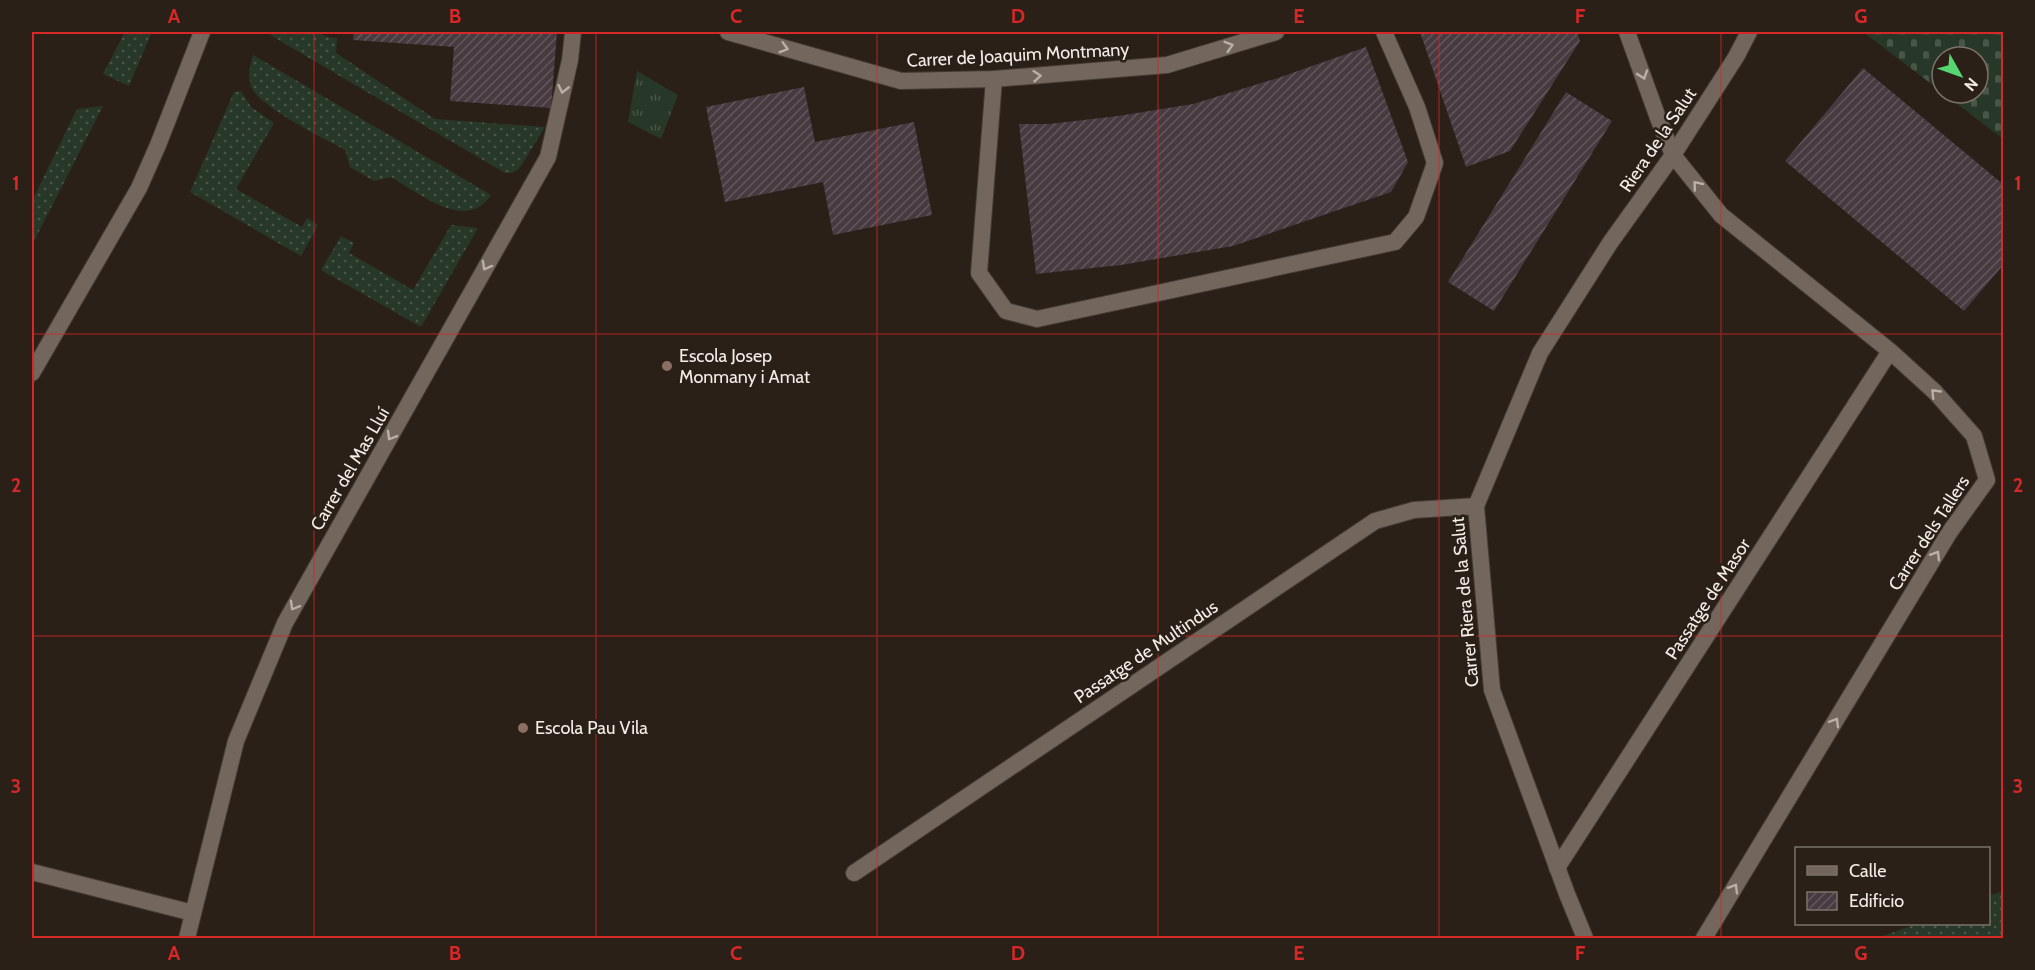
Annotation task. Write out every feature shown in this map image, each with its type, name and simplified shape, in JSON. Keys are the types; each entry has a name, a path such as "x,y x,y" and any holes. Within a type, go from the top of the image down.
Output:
{"street":[{"path":"32,373 139,188 202,32"},
{"name":"Carrer del Mas Lluí","path":"187,939 236,741 285,623 548,157 570,60 573,32"},
{"name":"Carrer de Joaquim Montmany","path":"728,32 901,81 994,79 1167,65 1276,32"},
{"path":"994,79 979,273 1006,311 1037,320 1395,242 1416,218 1435,163 1417,107 1384,32"},
{"name":"Carrer dels Tallers","path":"1627,32 1673,155 1721,215 1890,351 1935,392 1974,436 1987,480 1949,533 1704,939"},
{"name":"Riera de la Salut","path":"1610,243 1673,155 1736,57 1749,32"},
{"name":"Carrer Riera de la Salut","path":"1585,939 1492,690 1476,506 1540,353 1610,243"},
{"name":"Passatge de Masor","path":"1557,868 1890,351"},
{"name":"Passatge de Multindus","path":"854,873 1375,521 1414,510 1476,506"},
{"path":"32,872 193,913"}],"green space":[{"path":"125,32 152,32 129,86 103,74"},
{"path":"267,32 315,32 337,38 336,53 435,119 545,127 519,169 512,173 505,173"},
{"path":"1863,32 2003,32 2003,139 1959,105 1990,105 1990,45 1930,45 1930,83"},
{"path":"253,55 491,195 481,206 469,210 456,210 428,200 391,177 374,181 350,167 345,150 280,113 258,96 250,80"},
{"path":"637,71 678,95 661,139 628,122"},
{"path":"241,91 251,107 274,123 236,189 302,227 307,218 318,225 301,256 190,192 234,92"},
{"path":"103,106 32,245 32,201 77,109"},
{"path":"451,225 478,228 421,327 321,270 341,236 354,243 349,253 413,290"},
{"path":"2003,891 2003,938 1877,938 1914,925 1990,925 1990,896"}],"building":[{"path":"354,32 557,32 551,108 450,101 454,47 353,40"},
{"path":"1420,32 1577,32 1580,41 1510,151 1466,167"},
{"path":"1366,47 1408,162 1391,192 1233,246 1121,265 1036,274 1019,124 1049,124 1193,104 1278,78"},
{"path":"1863,68 2004,185 2004,264 1964,311 1785,161"},
{"path":"804,87 815,142 914,122 932,215 833,235 823,182 725,202 706,107"},
{"path":"1566,92 1612,121 1494,311 1448,282"}],"place":[{"name":"Escola Josep Monmany i Amat","path":"667,366"},
{"name":"Escola Pau Vila","path":"523,728"}]}
